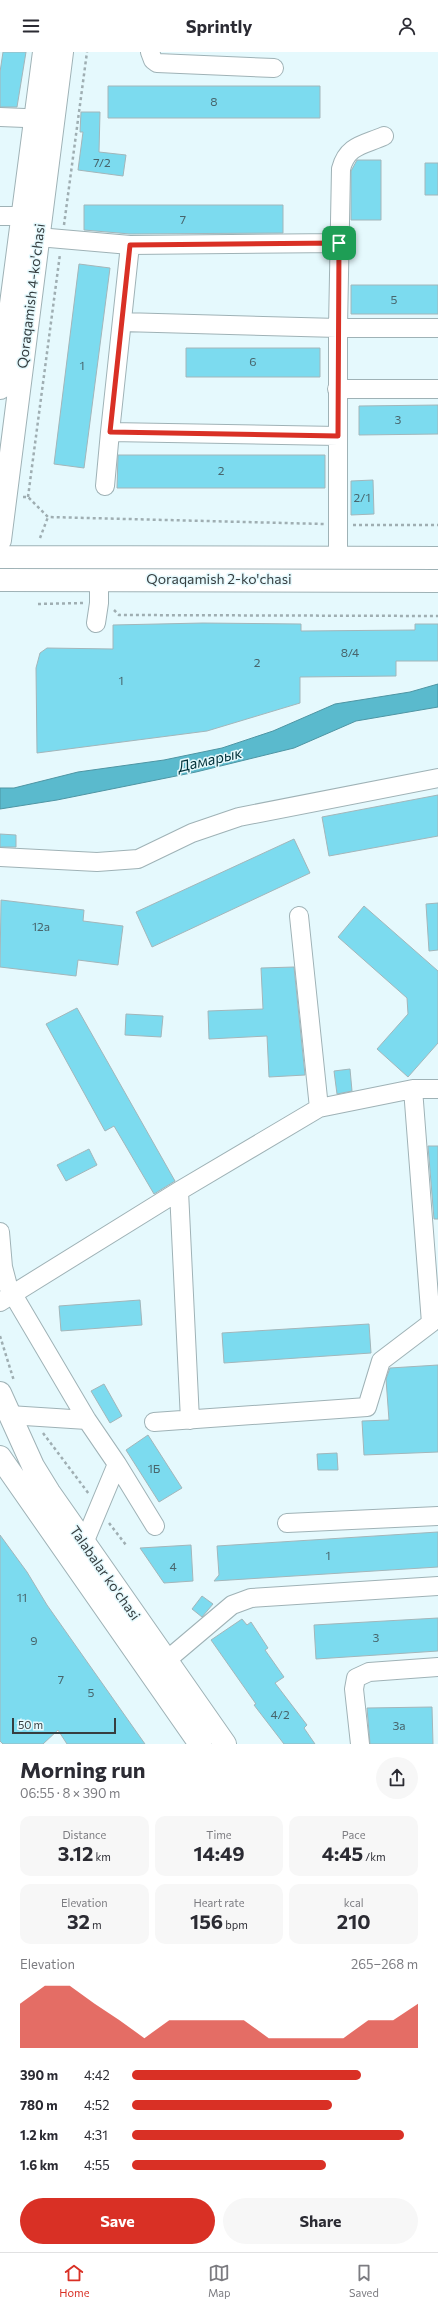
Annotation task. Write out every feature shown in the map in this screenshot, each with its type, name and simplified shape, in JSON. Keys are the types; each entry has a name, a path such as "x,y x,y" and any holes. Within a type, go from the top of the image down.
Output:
{"main road":[{"name":"Qoraqamish 4-ko'chasi","path":"0,540 38,237 44,119 44,52"},
{"name":"Qoraqamish 4-ko'chasi","path":"0,388 22,216 44,119 62,52"},
{"name":"Qoraqamish 2-ko'chasi","path":"0,557 438,558"},
{"name":"Qoraqamish 2-ko'chasi","path":"0,580 38,582 99,579 438,580"},
{"name":"Talabalar ko'chasi","path":"9,1390 9,1415 33,1466 84,1543 158,1667 200,1744"},
{"name":"Talabalar ko'chasi","path":"0,1457 158,1667 225,1744"}],"street":[{"path":"150,52 152,60 156,63 274,68"},
{"path":"0,118 44,119"},
{"path":"338,558 337,389 341,169 344,157 353,149 384,136"},
{"path":"0,216 22,216"},
{"path":"38,237 130,245 339,243"},
{"path":"105,486 130,245"},
{"path":"122,322 338,328 438,328"},
{"path":"337,389 438,388"},
{"path":"110,432 338,436"},
{"path":"96,623 99,603 99,579"},
{"path":"0,857 97,862 138,859 192,833 239,817 438,778"},
{"path":"299,916 319,1108"},
{"path":"154,1422 367,1407 381,1361 431,1323 413,1089"},
{"path":"6,1298 179,1191 319,1108 413,1089 438,1089"},
{"path":"179,1191 190,1420"},
{"path":"0,1232 6,1298 117,1464 155,1526"},
{"path":"9,1415 87,1420"},
{"path":"84,1543 117,1464"},
{"path":"287,1523 438,1516"},
{"path":"158,1667 232,1605 251,1598 438,1586"},
{"path":"360,1744 354,1689 356,1678 368,1672 438,1668"}],"path":[{"path":"87,52 28,497 48,517 438,525"},
{"path":"40,538 48,517"},
{"path":"38,604 108,603 119,615 438,616"},
{"path":"0,1336 9,1390"},
{"path":"31,1416 126,1545"}],"water":[{"name":"Дамарык","path":"438,684 438,707 356,721 294,748 196,772 57,800 0,809 0,788 14,788 78,772 164,760 222,748 273,731 335,704 410,692"}],"building":[{"path":"3,52 26,52 17,107 0,107 0,72"},
{"path":"108,86 320,86 320,118 108,118"},
{"path":"81,112 100,112 99,152 126,155 123,176 78,170 83,132 80,132"},
{"path":"357,160 381,160 381,220 351,220 351,171"},
{"path":"425,163 438,163 438,195 425,195"},
{"path":"84,205 283,205 283,233 130,234 84,230"},
{"path":"79,264 110,268 84,468 54,464"},
{"path":"351,285 438,285 438,314 351,314"},
{"path":"186,348 320,348 320,377 186,377"},
{"path":"438,405 438,434 359,435 359,406"},
{"path":"118,455 325,455 325,488 117,488"},
{"path":"373,480 374,514 351,515 351,481"},
{"path":"203,623 301,624 301,631 415,630 415,624 438,624 438,661 396,661 396,676 300,677 300,703 207,731 37,753 36,668 40,653 47,648 113,649 113,625"},
{"path":"438,795 438,836 329,856 322,817"},
{"path":"0,834 16,835 16,847 0,847"},
{"path":"294,839 310,873 152,947 136,912"},
{"path":"1,900 84,910 83,921 123,926 118,965 78,960 76,976 0,967"},
{"path":"438,903 438,950 429,951 426,904"},
{"path":"364,906 438,971 438,1043 408,1077 377,1049 408,1014 407,998 338,937"},
{"path":"294,967 305,1075 269,1077 267,1036 209,1039 208,1011 263,1009 261,968"},
{"path":"77,1008 175,1181 154,1194 114,1126 105,1131 46,1024"},
{"path":"126,1014 163,1016 161,1037 125,1035"},
{"path":"350,1069 352,1091 337,1094 334,1071"},
{"path":"428,1146 438,1146 438,1219 434,1219"},
{"path":"89,1149 97,1165 66,1181 57,1165"},
{"path":"140,1300 142,1325 61,1331 59,1306"},
{"path":"369,1324 371,1353 224,1363 222,1333"},
{"path":"438,1365 438,1452 364,1455 362,1421 389,1420 386,1379 390,1368"},
{"path":"104,1384 122,1416 110,1423 91,1391"},
{"path":"148,1435 182,1488 159,1502 126,1450"},
{"path":"337,1453 338,1470 318,1470 317,1454"},
{"path":"438,1532 438,1567 214,1581 219,1575 217,1546"},
{"path":"0,1535 27,1572 47,1605 145,1744 67,1744 58,1730 43,1744 3,1744 0,1741"},
{"path":"191,1545 193,1581 164,1583 140,1548"},
{"path":"202,1596 213,1604 202,1617 192,1609"},
{"path":"438,1618 438,1651 316,1659 314,1625"},
{"path":"242,1619 247,1625 251,1622 268,1648 265,1650 284,1677 275,1683 307,1725 304,1728 315,1744 284,1744 254,1705 256,1704 211,1640"},
{"path":"432,1707 433,1744 370,1744 367,1708"}],"route":[{"path":"339,243 337,350 338,436 110,432 130,245 339,243"}]}
